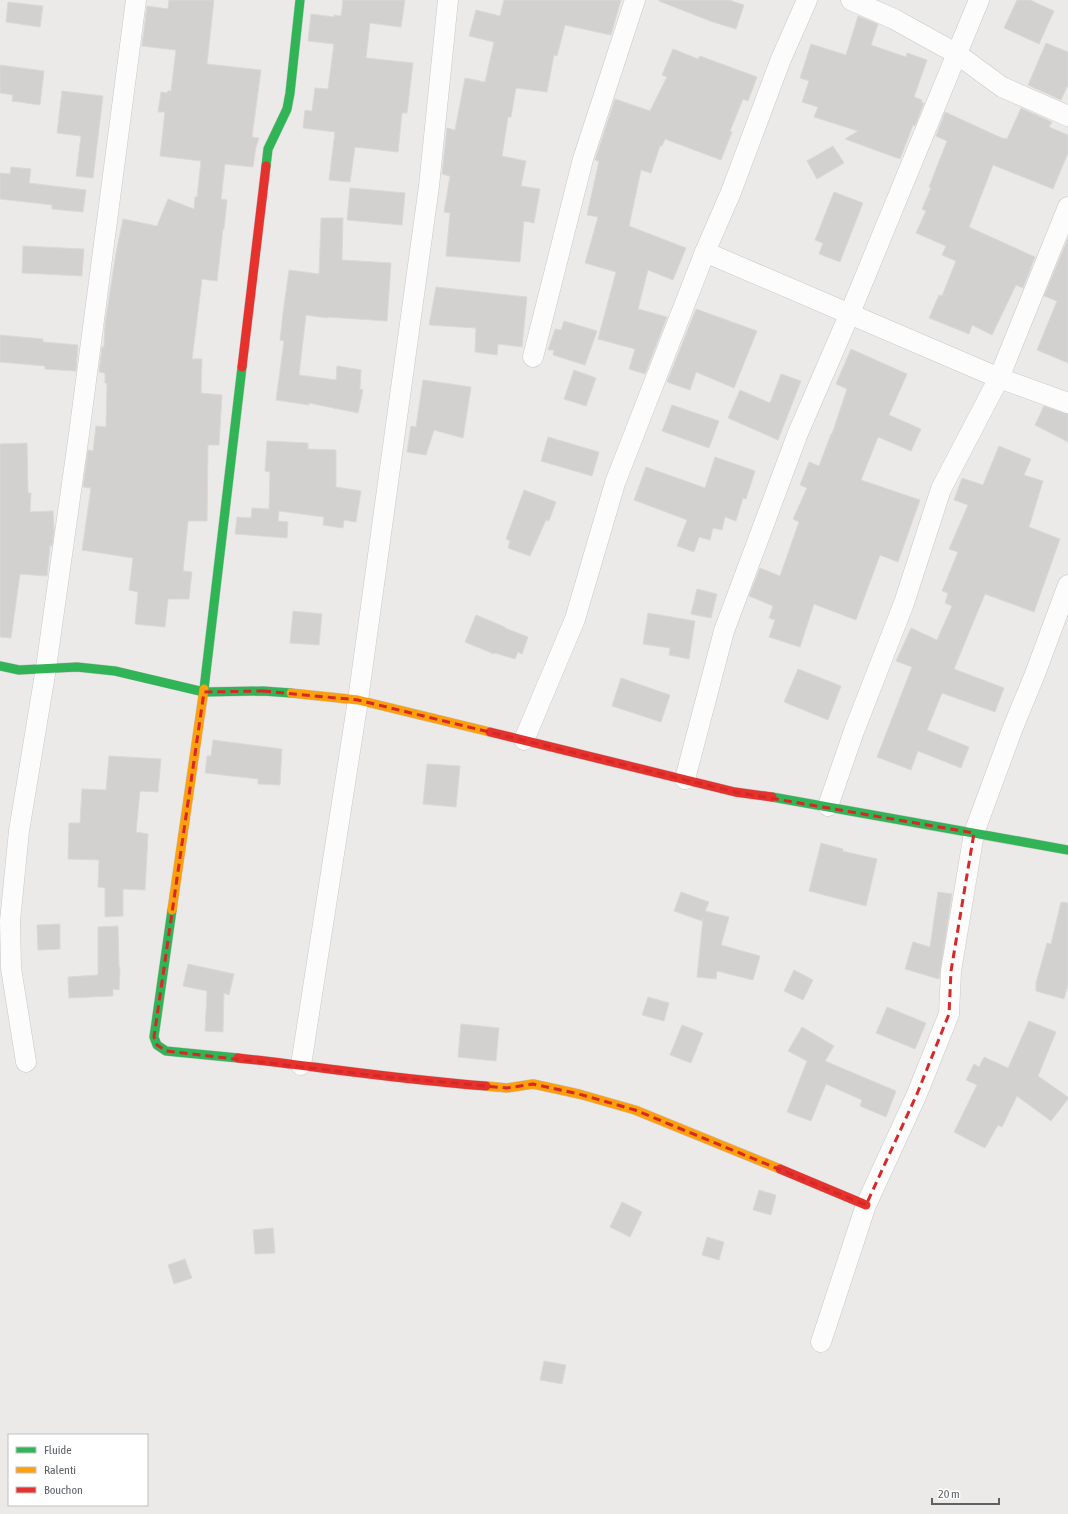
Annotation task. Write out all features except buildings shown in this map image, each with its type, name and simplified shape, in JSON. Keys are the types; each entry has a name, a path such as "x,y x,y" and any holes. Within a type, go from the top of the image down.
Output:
{"street":[{"path":"26,1062 11,968 10,921 19,831 46,668 80,426 136,0"},
{"path":"300,0 287,109 268,149 204,692 154,1037 157,1045 166,1050 301,1065 432,1082 507,1088 533,1084 579,1094 635,1110 752,1156 866,1205"},
{"path":"301,1065 358,700 429,186 448,0"},
{"path":"533,357 583,159 635,0"},
{"path":"524,740 575,619 615,483 705,252 731,192 781,59 807,0"},
{"path":"852,0 894,19 957,54 1002,87 1068,116"},
{"path":"685,778 724,631 798,433 850,313 979,0"},
{"path":"828,806 854,731 904,604 941,489 999,378 1068,207"},
{"path":"705,252 999,378 1068,403"},
{"path":"821,1342 866,1205 917,1094 949,1014 951,971 974,833 1068,585"},
{"path":"0,666 19,670 77,667 115,671 204,692 300,693 358,700 685,778 734,792 828,806 1068,850"}],"highlighted area":[{"path":"263,691 358,700 735,792 974,833 951,971 949,1014 917,1094 866,1205 635,1110 579,1094 533,1084 507,1088 388,1077 166,1051 157,1045 154,1037 204,692"}],"traffic: fast":[{"path":"266,166 268,149 287,109 300,0"},
{"path":"204,689 242,367"},
{"path":"0,666 19,670 77,667 115,671 204,692 263,691 291,693"},
{"path":"772,797 1068,850"},
{"path":"172,910 154,1037 157,1045 166,1051 238,1058"}],"traffic: slow":[{"path":"172,910 204,689"},
{"path":"291,693 358,700 490,732"},
{"path":"486,1086 507,1088 533,1084 579,1094 635,1110 780,1169"}],"traffic: jam":[{"path":"242,367 266,166"},
{"path":"490,732 735,792 772,797"},
{"path":"238,1058 393,1077 486,1086"},
{"path":"780,1169 866,1205"}]}
